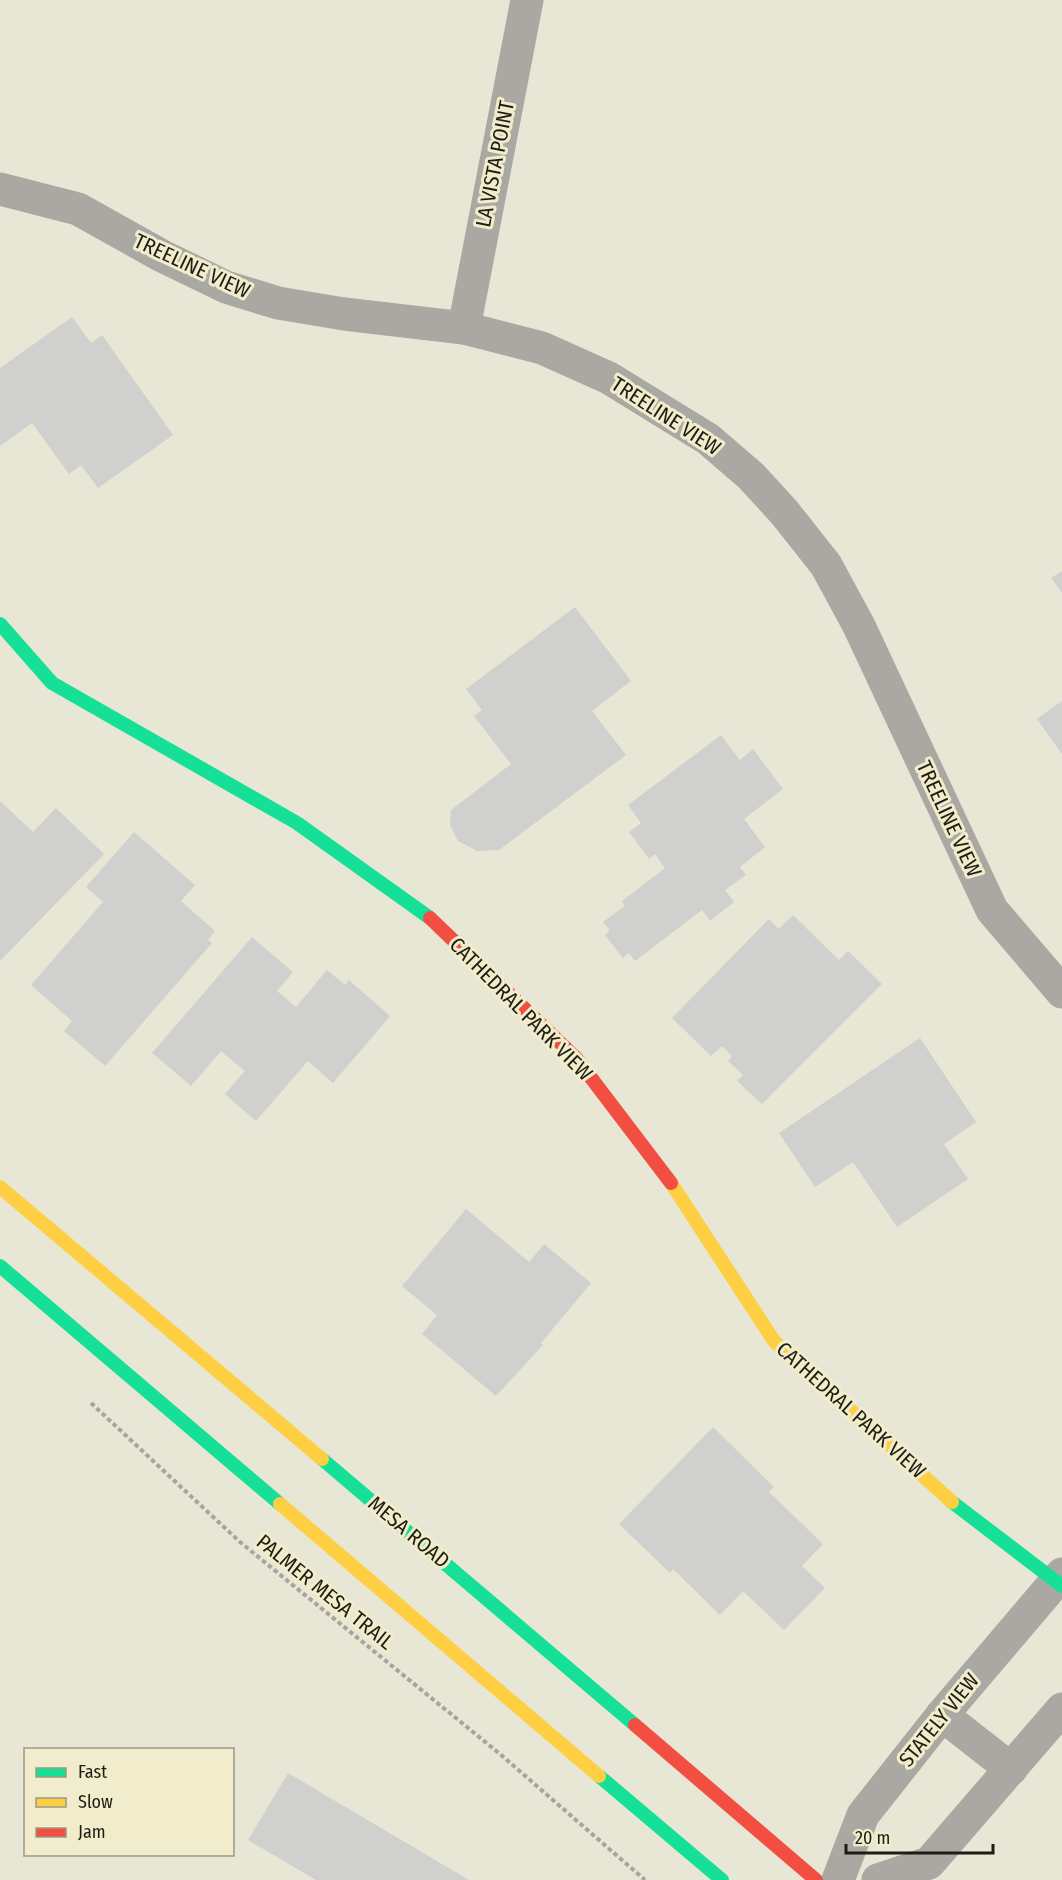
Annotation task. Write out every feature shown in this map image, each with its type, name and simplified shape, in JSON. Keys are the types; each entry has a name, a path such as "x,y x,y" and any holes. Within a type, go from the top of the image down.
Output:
{"main road":[{"name":"CATHEDRAL PARK VIEW","path":"0,624 52,682 297,823 432,920 576,1058 675,1188 774,1341 959,1508 1060,1580"},
{"name":"MESA ROAD","path":"0,1186 516,1622 816,1880"},
{"path":"0,1266 722,1880"}],"street":[{"name":"LA VISTA POINT","path":"464,328 527,0"},
{"name":"TREELINE VIEW","path":"0,189 78,210 162,256 225,286 278,303 344,314 464,328 542,348 609,378 708,439 751,476 784,512 826,565 859,626 992,910 1062,992"},
{"name":"STATELY VIEW","path":"838,1880 862,1815 942,1715 1060,1580"},
{"path":"878,1880 929,1863 1062,1709"},
{"path":"942,1715 1011,1769"}],"path":[{"name":"PALMER MESA TRAIL","path":"84,1396 240,1542 491,1747 645,1880"}],"building":[{"path":"72,317 91,343 102,335 173,435 98,488 81,465 69,474 32,423 0,446 0,368"},
{"path":"1062,571 1062,593 1051,578"},
{"path":"575,607 631,681 592,711 626,755 499,850 477,851 458,841 450,825 451,810 511,764 474,716 482,710 466,689"},
{"path":"1062,701 1062,754 1037,719"},
{"path":"721,735 740,760 753,749 783,789 744,819 765,847 740,867 746,875 725,890 734,902 710,921 702,910 635,961 629,953 623,958 605,935 610,930 603,922 625,906 622,901 665,868 655,854 649,859 629,832 641,823 628,805"},
{"path":"0,801 33,832 56,808 104,854 0,961"},
{"path":"134,832 195,885 181,901 215,931 208,940 212,943 105,1066 64,1031 72,1021 31,985 103,902 86,887"},
{"path":"793,915 839,960 848,951 882,984 762,1104 737,1081 743,1075 728,1061 732,1056 722,1046 711,1056 672,1018 769,919 779,929"},
{"path":"252,937 293,972 277,991 296,1007 327,970 345,985 349,980 390,1016 333,1083 308,1061 256,1121 225,1094 245,1071 221,1051 191,1086 152,1053"},
{"path":"920,1038 976,1122 944,1144 968,1179 897,1227 853,1162 815,1187 779,1133"},
{"path":"466,1209 529,1262 544,1244 591,1283 541,1343 543,1345 496,1396 422,1334 437,1315 402,1286"},
{"path":"713,1427 774,1487 769,1492 823,1544 802,1566 825,1588 784,1630 743,1591 720,1615 673,1569 670,1573 619,1524"},
{"path":"288,1773 469,1880 316,1880 248,1840"}],"traffic: fast":[{"path":"0,624 52,683 297,823 430,918"},
{"path":"0,1266 280,1504"},
{"path":"322,1459 635,1725"},
{"path":"952,1502 1062,1586"},
{"path":"599,1776 722,1880"}],"traffic: slow":[{"path":"671,1183 774,1341 952,1502"},
{"path":"0,1187 322,1459"},
{"path":"280,1504 599,1776"}],"traffic: jam":[{"path":"430,918 576,1058 671,1183"},
{"path":"635,1725 816,1880"}]}
